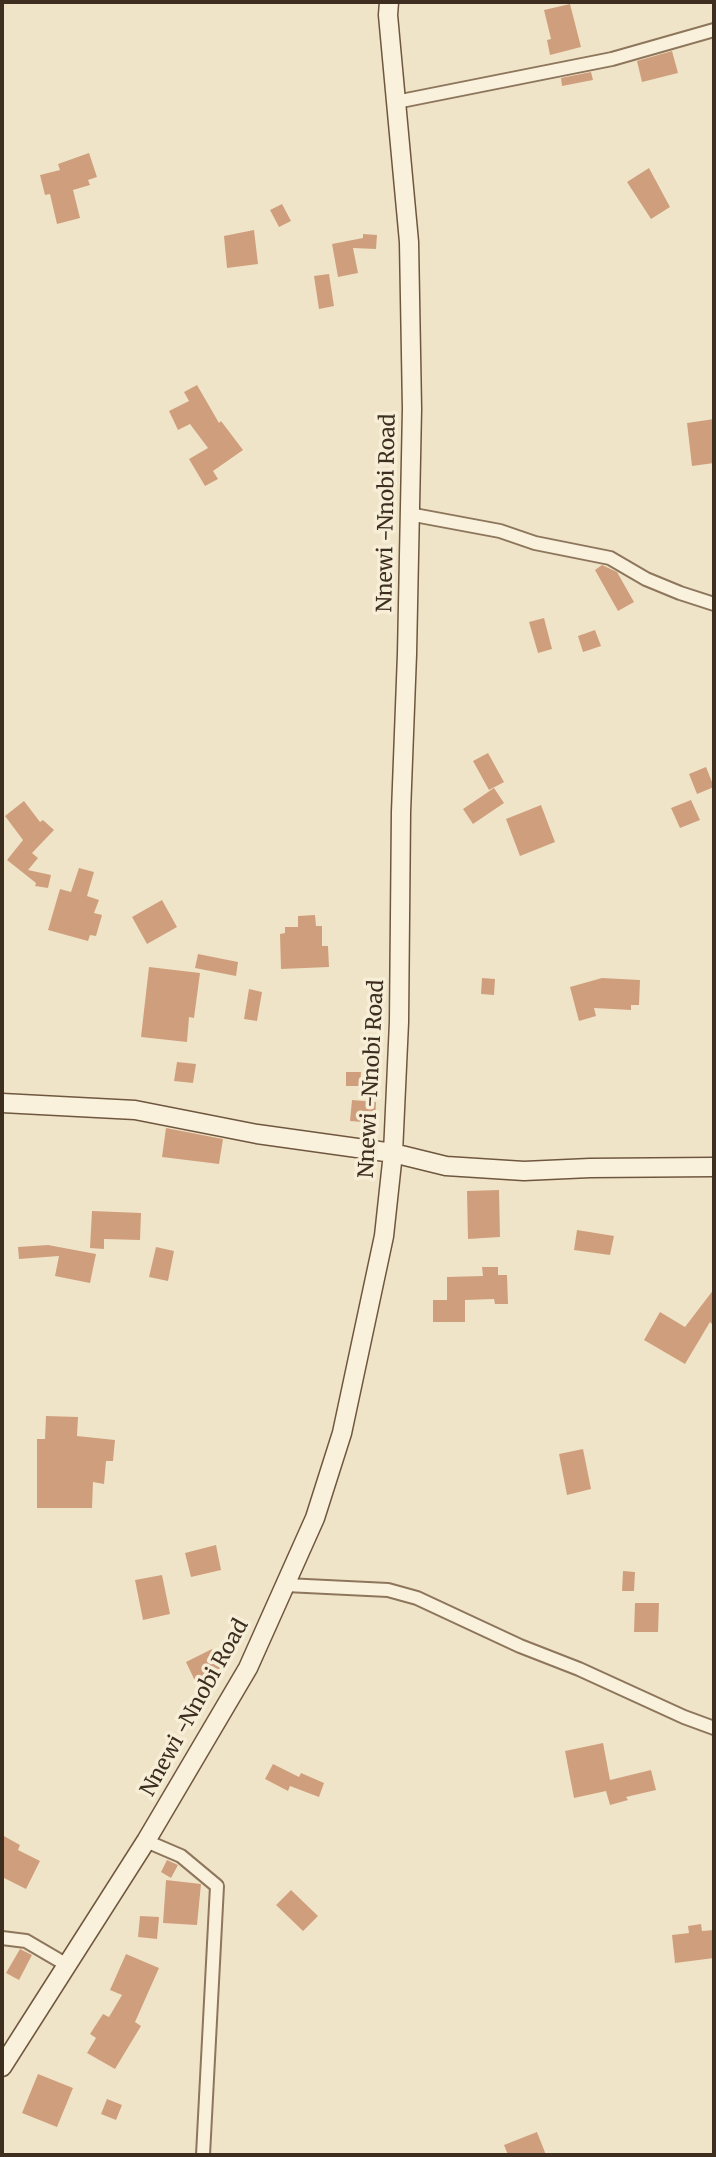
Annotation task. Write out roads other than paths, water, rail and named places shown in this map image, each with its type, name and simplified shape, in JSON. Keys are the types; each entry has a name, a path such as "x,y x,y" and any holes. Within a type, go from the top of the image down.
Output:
{"main road":[{"name":"Nnewi -Nnobi Road","path":"2,2067 146,1841 248,1668 315,1517 342,1433 384,1236 393,1153 399,1022 401,812 412,409 409,242 389,2"},
{"path":"2,1103 135,1110 257,1134 393,1153 446,1166 524,1171 714,1167"}],"street":[{"path":"396,102 612,59 714,30"},
{"path":"409,513 500,531 535,543 610,558 646,579 714,604"},
{"path":"286,1585 388,1590 417,1598 520,1646 714,1728"},
{"path":"146,1841 181,1856 217,1886 203,2155"},
{"path":"2,1938 26,1941 67,1965"}]}
